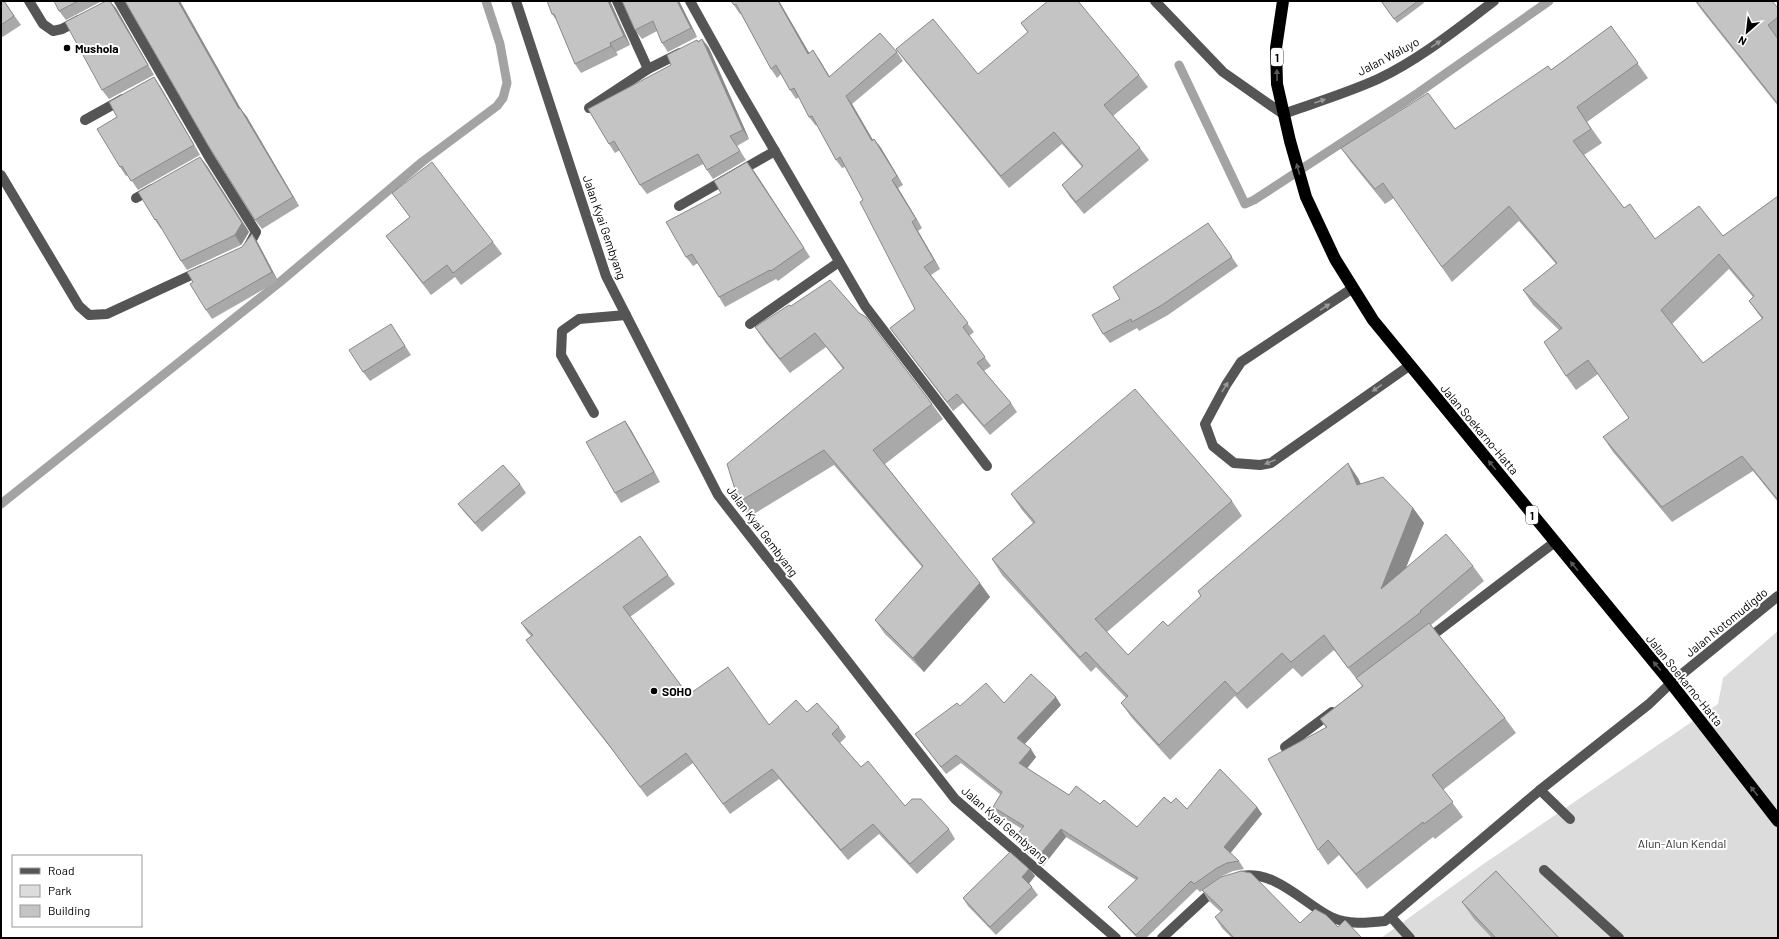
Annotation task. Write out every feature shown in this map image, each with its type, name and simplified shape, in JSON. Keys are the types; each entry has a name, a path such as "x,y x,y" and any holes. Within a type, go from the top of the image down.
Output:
{"highway":[{"name":"Jalan Soekarno-Hatta","path":"1283,1 1276,48 1277,84 1283,114 1306,197 1335,260 1373,320 1409,366 1671,683 1778,821"}],"street":[{"path":"28,1 43,24 53,31 62,29 89,15"},
{"path":"119,1 160,78 206,159 256,232 250,245 238,254"},
{"name":"Jalan Kyai Gembyang","path":"516,1 606,276 718,495 955,799 1116,938"},
{"path":"617,1 648,69"},
{"path":"690,1 707,40 865,306 986,466"},
{"path":"1155,1 1223,72 1283,114"},
{"name":"Jalan Waluyo","path":"1283,114 1342,94 1378,79 1435,46 1494,1"},
{"path":"588,108 648,69 690,48"},
{"path":"85,120 130,95"},
{"path":"680,206 774,151"},
{"path":"1,175 79,306 89,315 107,314 211,266"},
{"path":"136,198 163,183"},
{"path":"750,324 839,262"},
{"path":"1353,288 1241,362 1226,385 1205,424 1213,446 1234,464 1260,465 1271,463 1409,366"},
{"path":"594,413 561,356 562,331 579,319 626,315"},
{"path":"1417,647 1555,542"},
{"name":"Jalan Notomudigdo","path":"1391,917 1540,790 1649,704 1671,683 1778,596"},
{"path":"1285,747 1342,704"},
{"path":"1540,790 1570,819"},
{"path":"1544,870 1619,938"},
{"path":"1162,938 1213,890 1234,878 1248,875 1282,885 1332,917 1360,924 1385,921 1391,917 1410,938"}],"green space":[{"name":"Alun-Alun Kendal","path":"1778,631 1778,938 1381,938 1482,865 1718,704 1723,678"}],"building":[{"path":"1,1 4,1 14,16 1,25"},
{"path":"54,1 78,1 59,11"},
{"path":"106,1 110,1 148,65 102,90 65,22"},
{"path":"125,1 178,1 239,109 240,108 293,197 255,220 208,145"},
{"path":"547,1 608,1 624,36 610,43 611,46 575,64"},
{"path":"622,1 677,1 691,28 662,43 653,21 635,30"},
{"path":"731,1 778,1 808,54 813,50 829,77 880,33 897,52 846,96 872,141 874,139 897,176 892,180 916,219 912,222 934,260 924,267 968,323 963,327 985,357 977,363 1011,403 984,426 957,394 947,402 890,328 915,309 860,202 863,200 840,157 836,160 812,116 809,117 794,88 790,90 776,65 771,69 736,4 734,5"},
{"path":"1048,1 1078,1 1139,75 1104,105 1140,148 1076,202 1062,185 1083,166 1054,132 1001,176 896,49 933,19 978,74 1028,32 1021,23"},
{"path":"1381,1 1418,1 1394,19"},
{"path":"1696,1 1772,1 1778,8 1778,17 1768,25 1778,39 1778,104"},
{"path":"1611,26 1638,63 1577,107 1591,129 1573,141 1624,208 1630,204 1655,239 1699,206 1723,236 1778,196 1778,500 1742,456 1662,507 1603,437 1629,418 1588,360 1566,376 1544,342 1562,328 1523,290 1557,263 1509,206 1442,267 1383,183 1375,189 1341,148 1428,93 1455,129 1548,66 1551,70","holes":["1719,254 1754,296 1749,301 1763,318 1703,363 1661,310"]},
{"path":"702,39 743,130 730,136 740,151 707,170 698,154 640,185 614,141 609,144 588,109 671,65 667,55"},
{"path":"154,77 194,145 131,181 122,166 120,167 97,129 117,117 109,102"},
{"path":"200,157 242,223 235,235 181,261 138,192"},
{"path":"432,162 493,242 453,273 447,265 423,283 386,236 410,217 392,193"},
{"path":"747,162 804,248 771,271 770,270 719,297 692,254 686,257 666,222 721,193 714,181"},
{"path":"1208,223 1232,257 1162,305 1132,322 1131,319 1103,334 1092,315 1120,299 1113,287"},
{"path":"252,234 272,272 206,310 190,284 193,282 187,272 242,247"},
{"path":"830,280 859,313 866,317 932,404 873,450 980,583 913,658 875,620 923,566 824,450 739,502 727,464 844,368 815,333 780,359 755,327 789,305 791,306"},
{"path":"391,324 405,346 363,372 349,350"},
{"path":"1135,389 1232,501 1095,619 1128,655 1163,621 1168,626 1201,596 1198,591 1348,463 1357,485 1383,477 1413,508 1381,589 1446,534 1473,566 1420,611 1421,612 1348,668 1324,635 1291,662 1282,653 1237,694 1225,681 1159,745 1121,703 1128,696 1086,652 1080,657 992,559 1035,522 1011,494"},
{"path":"625,421 654,472 615,493 586,442"},
{"path":"503,465 520,484 475,523 458,504"},
{"path":"640,536 668,575 623,607 688,695 728,667 769,725 796,700 807,712 817,703 839,727 832,734 861,767 868,761 905,806 912,799 921,799 949,829 910,864 873,824 841,850 772,769 723,804 686,753 640,787 606,741 526,640 533,635 521,623"},
{"path":"1429,623 1505,718 1432,775 1453,802 1424,824 1423,822 1356,874 1328,840 1318,850 1268,759 1327,727 1320,719 1363,686 1356,678"},
{"path":"1031,674 1056,697 1017,738 1031,749 1019,763 1069,795 1076,786 1100,804 1104,800 1137,827 1164,797 1171,803 1176,798 1187,809 1220,769 1257,807 1224,847 1239,861 1227,863 1217,868 1194,884 1191,881 1136,935 1108,907 1138,878 1061,829 1037,858 1014,838 1024,826 993,807 1002,792 956,755 941,767 915,734 957,703 960,706 986,683 1004,703"},
{"path":"1010,852 1029,869 1022,877 1032,887 990,927 963,898"},
{"path":"1241,871 1251,873 1300,923 1315,909 1326,915 1338,927 1345,920 1361,937 1234,938 1215,917 1223,910 1202,890 1221,877"},
{"path":"1496,871 1559,938 1496,938 1462,902"}],"waterway":[{"path":"1,504 280,282 422,162 497,106 503,98 507,83 500,44 486,1"},
{"path":"1179,65 1245,204 1254,200 1418,93 1549,1"}],"place":[{"name":"Mushola","path":"67,48"},
{"name":"SOHO","path":"654,691"}]}
